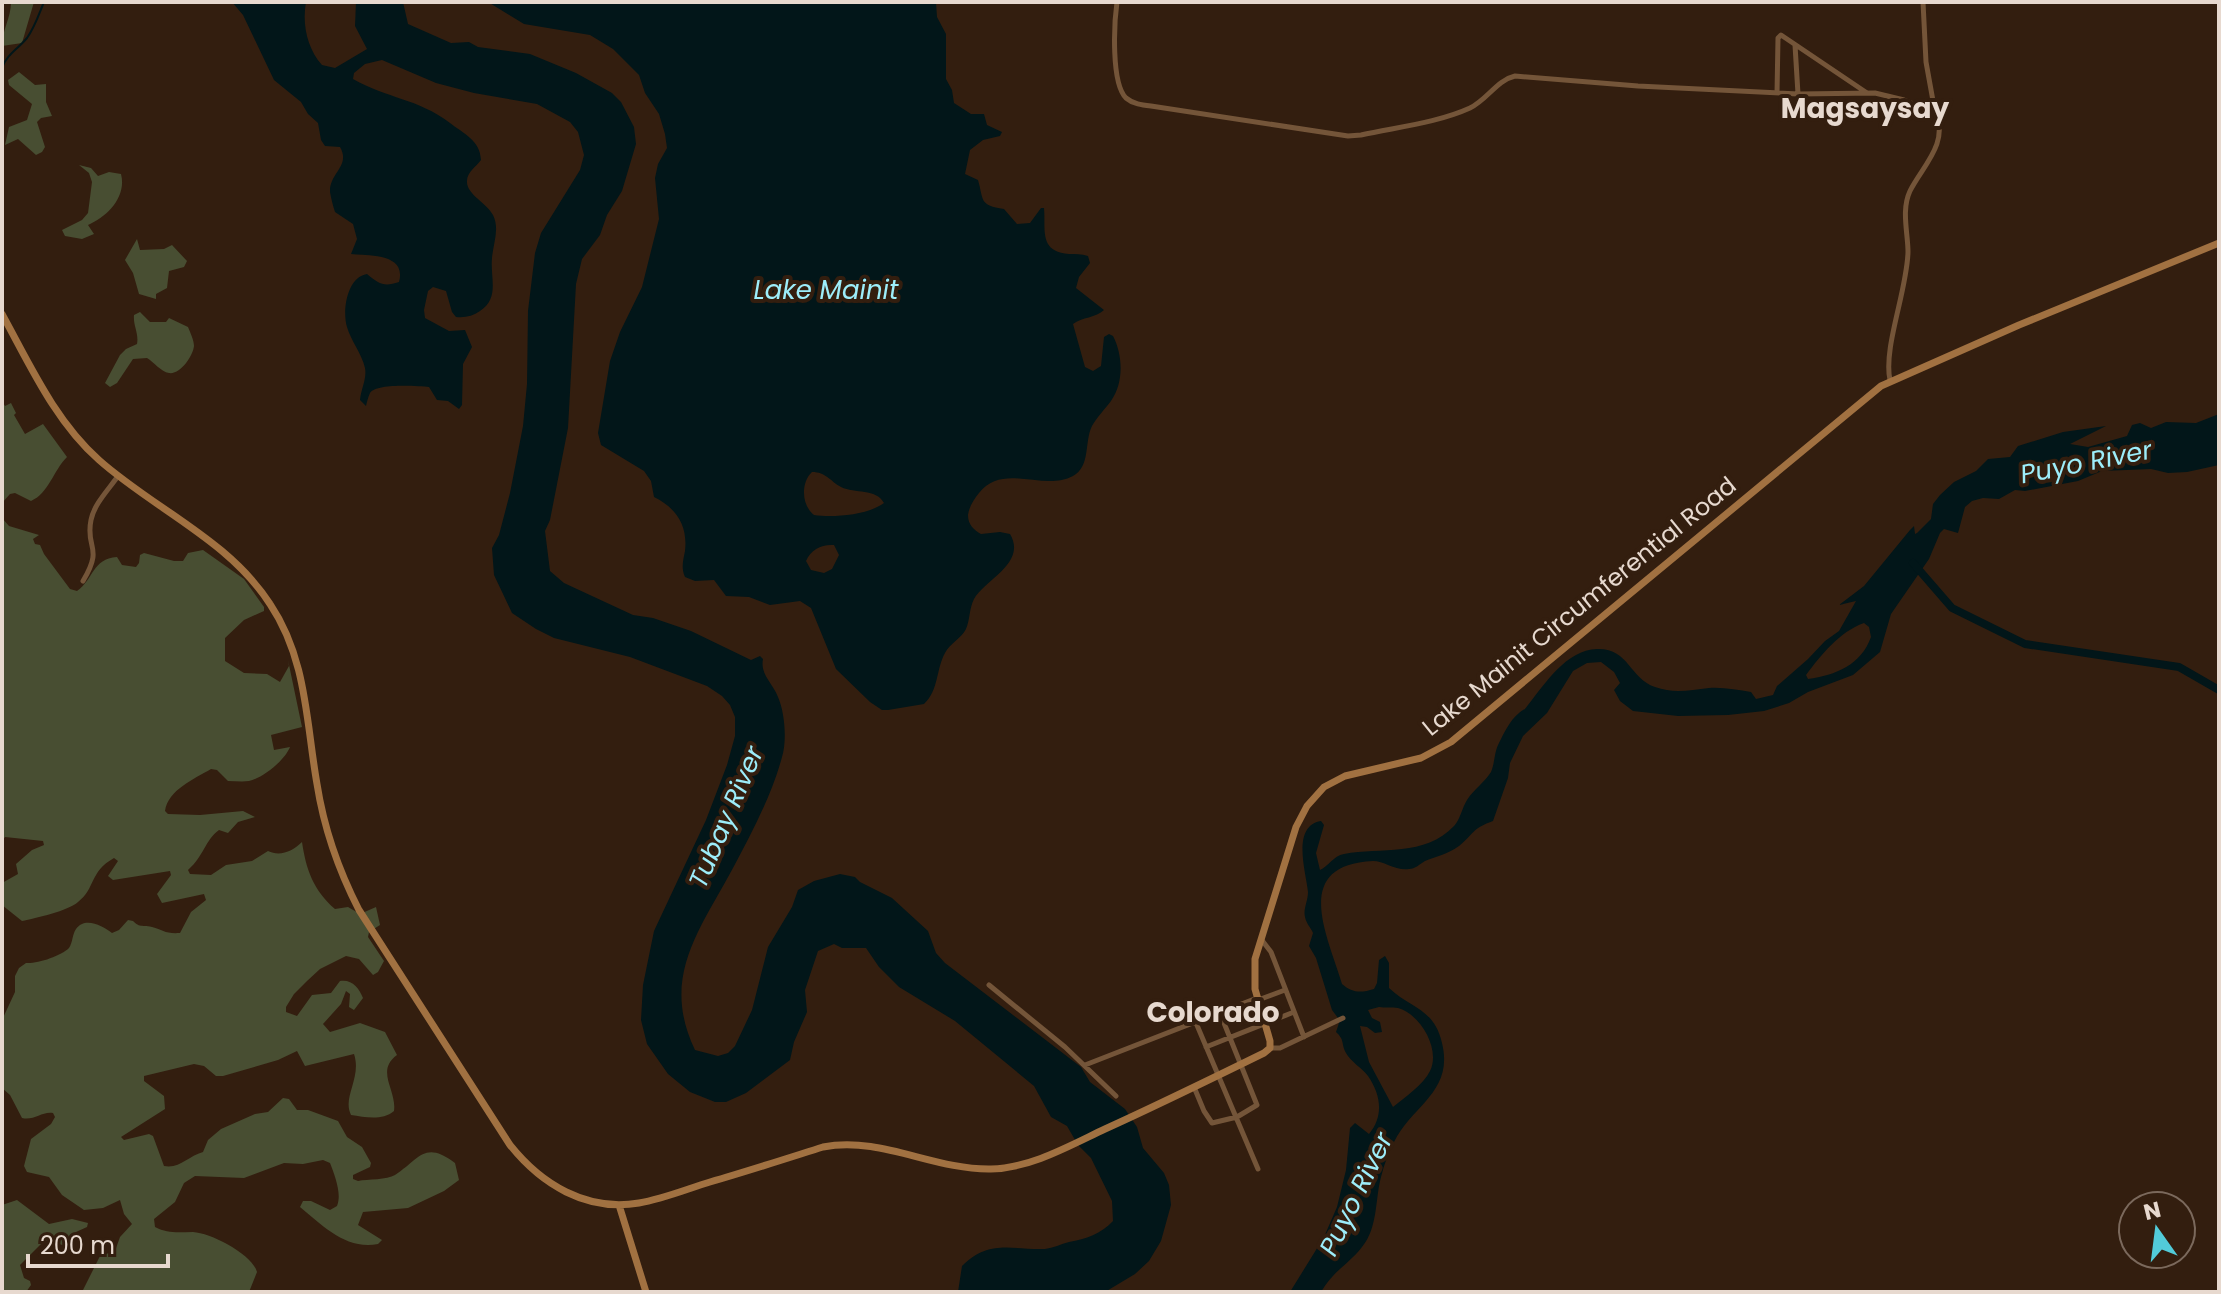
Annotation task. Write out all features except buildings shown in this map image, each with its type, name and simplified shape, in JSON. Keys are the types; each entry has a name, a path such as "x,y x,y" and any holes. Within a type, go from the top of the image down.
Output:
{"main road":[{"name":"Lake Mainit Circumferential Road","path":"1270,1048 1257,999 1255,959 1296,827 1318,792 1354,773 1421,758 1451,742 1890,380 2219,243"},
{"path":"2,314 73,435 118,476 234,561 255,583 277,614 301,678 322,814 346,885 401,977 510,1145 529,1168 547,1182 593,1201 619,1205 652,1200 823,1147 844,1144 871,1145 989,1169 1019,1165 1134,1116 1270,1048"},
{"path":"619,1205 646,1292"}],"street":[{"path":"1117,2 1115,36 1118,79 1123,94 1130,101 1348,136 1455,114 1479,103 1503,81 1515,76 1777,93 1868,93 1904,100 1935,113"},
{"path":"1890,380 1887,360 1900,309 1908,253 1906,202 1935,149 1940,132 1926,62 1923,2"},
{"path":"1777,93 1779,36 1782,35 1868,93"},
{"path":"1795,44 1798,94"},
{"path":"83,581 95,557 91,517 118,476"},
{"path":"1260,939 1271,952 1304,1037"},
{"path":"989,985 1085,1065 1116,1096"},
{"path":"1085,1065 1285,990"},
{"path":"1188,1004 1258,1169"},
{"path":"1206,1047 1294,1012"},
{"path":"1194,1087 1210,1122 1237,1117 1257,1105 1220,1013"},
{"path":"1270,1048 1280,1048 1343,1018"}],"green space":[{"path":"11,2 34,2 22,43 2,46 10,13"},
{"path":"19,72 35,85 46,84 46,102 52,116 37,122 45,147 36,155 18,139 5,145 9,127 27,120 32,104 9,85 8,80"},
{"path":"79,165 91,168 98,176 109,172 121,174 122,182 114,205 88,225 94,234 82,239 65,236 62,230 82,220 88,213 92,182 89,173"},
{"path":"137,239 140,250 164,249 172,245 187,261 184,267 169,271 167,288 156,294 156,299 139,294 133,273 125,260"},
{"path":"140,312 150,322 166,322 169,318 188,327 193,350 185,364 173,373 163,371 147,358 133,359 117,383 110,387 105,383 120,355 137,344 134,315"},
{"path":"2,401 5,406 11,403 25,434 43,424 67,457 47,487 31,501 15,493 2,503"},
{"path":"2,518 9,526 39,535 33,539 35,544 40,545 70,589 77,591 98,565 109,559 117,557 122,565 136,567 140,555 144,553 183,561 188,553 203,550 244,579 264,607 264,611 244,620 225,638 225,661 244,673 267,674 280,682 289,666 288,660 302,727 271,735 274,750 290,747 279,763 261,776 249,781 228,781 217,770 211,769 176,791 165,811 168,814 200,815 243,811 255,817 238,822 228,833 219,830 214,834 188,870 190,874 211,875 226,865 252,861 268,851 286,852 302,842 312,878 335,909 348,907 360,914 376,907 380,925 369,932 368,937 384,961 378,972 373,975 359,959 346,956 320,969 307,981 294,994 286,1012 297,1016 312,995 331,993 340,981 354,985 363,998 354,1010 349,1007 350,994 346,991 341,1004 323,1024 330,1032 360,1023 385,1032 397,1055 391,1061 387,1074 394,1111 379,1117 351,1115 349,1101 356,1071 354,1054 305,1066 297,1051 278,1060 223,1076 216,1076 204,1066 194,1064 144,1076 144,1081 164,1096 165,1109 121,1137 124,1140 149,1134 153,1136 164,1166 175,1166 203,1152 208,1140 221,1129 255,1114 268,1112 283,1098 289,1099 297,1110 308,1110 338,1121 347,1137 362,1147 371,1163 370,1167 353,1175 353,1179 358,1181 392,1177 429,1152 445,1156 455,1163 459,1180 444,1191 408,1208 363,1212 358,1225 382,1240 378,1244 366,1245 345,1240 300,1207 303,1201 311,1201 330,1210 337,1206 336,1179 330,1163 323,1160 303,1164 284,1163 244,1178 195,1176 184,1183 175,1202 154,1219 155,1227 169,1232 201,1233 239,1252 254,1265 257,1272 249,1292 82,1292 100,1256 115,1251 120,1237 132,1224 124,1214 120,1200 103,1208 84,1210 62,1195 49,1177 27,1172 24,1166 31,1139 51,1124 55,1117 49,1113 22,1118 10,1095 2,1088 2,1020 15,992 15,976 26,963 55,957 69,948 76,929 84,923 99,925 112,933 128,920 140,926 180,933 191,912 206,900 204,894 162,903 157,894 171,875 170,871 113,880 108,876 118,861 114,858 96,874 84,897 67,908 22,921 2,905 2,883 18,874 16,864 32,850 44,845 43,841 5,837 2,841"},
{"path":"17,1200 49,1224 72,1219 88,1223 87,1227 76,1232 66,1246 45,1240 20,1265 24,1278 31,1285 26,1292 2,1292 2,1205"}],"water":[{"name":"Tubay River","path":"232,2 306,2 305,27 309,43 322,65 335,68 367,49 355,26 356,2 403,2 408,24 451,43 469,42 478,47 530,54 576,73 612,93 621,102 634,127 636,144 622,191 607,215 600,235 582,259 576,284 568,428 550,520 545,531 550,571 564,583 633,615 653,618 691,631 751,660 760,656 765,674 776,692 784,727 782,757 767,800 688,955 682,999 685,1024 695,1050 718,1056 728,1053 735,1046 752,1010 768,947 792,907 798,890 814,881 840,874 855,877 892,898 928,931 936,953 945,963 1081,1067 1090,1082 1125,1109 1137,1127 1143,1148 1164,1173 1171,1205 1161,1241 1149,1261 1135,1274 1105,1292 958,1292 962,1266 982,1252 1001,1248 1045,1249 1093,1235 1113,1221 1112,1201 1091,1158 1078,1145 1067,1126 1051,1117 1034,1086 955,1021 899,987 866,948 842,948 834,944 818,951 805,990 807,1012 790,1060 746,1093 726,1102 715,1102 690,1092 668,1074 647,1044 641,1020 643,985 654,931 706,820 727,765 735,736 735,717 722,696 707,686 630,657 554,638 536,629 512,613 494,575 492,548 499,535 510,493 523,426 528,311 535,253 541,233 580,170 584,155 578,132 570,122 537,104 436,83 382,60 365,64 354,73 353,79 426,108 474,142 481,160 468,175 468,186 493,215 496,226 492,258 493,287 486,306 472,315 456,317 446,291 433,287 428,291 424,310 425,318 449,331 465,330 472,347 463,364 462,405 459,409 448,401 437,400 429,387 398,386 374,390 366,406 360,400 365,368 346,320 348,296 360,276 367,274 378,282 389,284 399,282 400,273 392,261 385,258 351,254 357,239 353,224 335,212 330,192 343,159 340,147 325,146 318,123 301,102 274,80 243,15"},
{"name":"Lake Mainit","path":"488,2 936,2 937,17 946,34 946,79 954,103 971,114 984,114 987,125 1002,132 1000,136 983,140 970,150 965,174 978,180 986,204 1004,209 1017,224 1030,223 1044,208 1046,238 1052,249 1088,256 1090,263 1079,277 1076,288 1104,310 1073,324 1085,367 1093,371 1101,366 1104,337 1109,334 1113,336 1120,360 1118,386 1092,426 1085,460 1079,472 1061,480 1000,480 989,484 974,500 968,515 972,527 981,534 1010,534 1014,544 1013,554 1003,570 974,599 966,629 945,653 932,692 924,704 882,710 870,702 836,669 811,608 800,601 770,605 749,597 726,596 714,580 695,581 685,577 685,533 679,518 669,506 654,497 651,481 644,471 601,445 598,433 610,361 642,287 659,219 655,178 658,164 667,148 665,134 659,114 645,93 639,75 613,49 590,35 524,24","holes":["812,472 824,475 847,489 876,495 884,503 850,515 814,515 804,494","834,545 839,555 832,569 824,573 811,570 806,561 811,553 821,546"]},
{"name":"Puyo River","path":"2219,414 2219,465 2168,473 2151,469 2102,471 2078,481 2025,491 2015,490 1999,499 1972,501 1965,507 1958,533 1944,529 1940,533 1929,559 1891,614 1880,652 1853,675 1808,692 1789,703 1764,711 1728,715 1678,716 1633,711 1620,701 1614,690 1620,683 1614,672 1601,662 1587,663 1573,671 1547,713 1523,736 1510,763 1493,821 1477,829 1455,849 1413,868 1399,869 1373,861 1347,865 1331,875 1323,889 1321,906 1329,945 1342,984 1357,991 1374,989 1379,960 1385,956 1389,963 1389,988 1428,1016 1438,1031 1444,1060 1437,1086 1402,1129 1390,1150 1367,1239 1321,1292 1290,1292 1324,1237 1337,1207 1346,1170 1350,1128 1355,1123 1369,1134 1379,1113 1378,1098 1372,1083 1348,1056 1336,1032 1338,1018 1332,1010 1316,958 1309,946 1313,933 1305,914 1308,892 1302,851 1306,831 1312,825 1321,821 1324,825 1316,853 1320,870 1344,854 1416,847 1442,836 1456,823 1467,800 1491,772 1497,746 1513,719 1557,670 1586,651 1597,649 1616,653 1646,683 1662,689 1725,688 1751,692 1756,699 1773,695 1777,686 1839,631 1856,601 1839,605 1864,586 1914,526 1915,534 1931,519 1933,504 1940,495 1988,459 2010,457 2018,446 2063,432 2106,426 2070,444 2088,447 2127,436 2132,425 2140,423 2151,428 2166,422 2196,423","holes":["1864,623 1869,627 1871,637 1861,655 1838,671 1808,679 1806,675 1831,645 1846,632","1398,1008 1414,1017 1431,1043 1433,1053 1427,1076 1393,1107 1369,1062 1360,1026 1375,1033 1382,1032 1380,1022 1372,1018 1368,1010"]}],"waterway":[{"path":"2,68 30,34 44,2"},
{"path":"1913,563 1952,608 2025,644 2179,667 2219,690"}],"district":[{"name":"Magsaysay","path":"1865,108"},
{"name":"Colorado","path":"1213,1012"}]}
